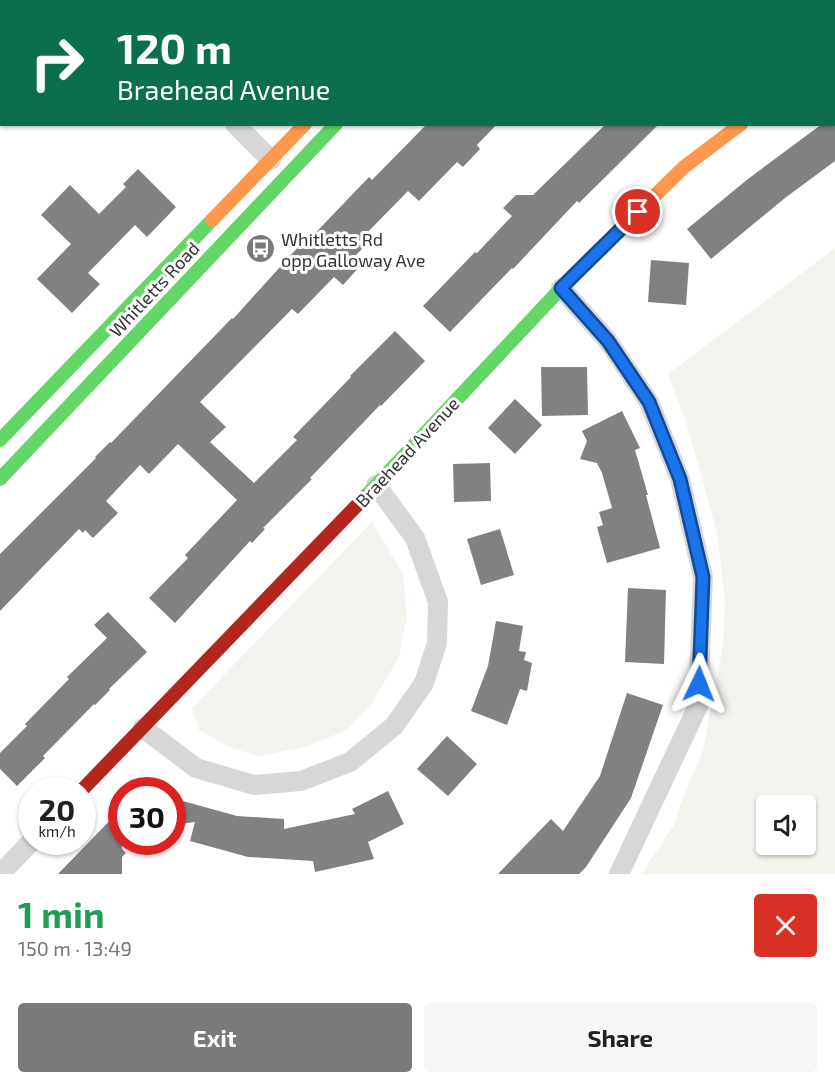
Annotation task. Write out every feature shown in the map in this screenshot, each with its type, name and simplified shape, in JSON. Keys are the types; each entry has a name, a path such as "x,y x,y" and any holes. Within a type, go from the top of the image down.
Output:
{"street":[{"path":"237,126 271,160"},
{"name":"Whitletts Road","path":"0,440 303,126"},
{"name":"Whitletts Road","path":"0,479 334,126"},
{"name":"Braehead Avenue","path":"94,777 376,485 561,288 684,167 738,126"},
{"path":"561,288 608,341 649,402 680,479 703,577 698,706 619,874"},
{"path":"143,728 196,768 254,785 301,781 350,762 394,726 424,683 437,643 438,602 414,538 376,485"},
{"path":"0,874 19,855"}],"shaded area":[{"path":"835,248 835,874 641,874 674,825 686,789 703,751 723,646 725,600 717,533 687,425 668,374"},
{"path":"372,522 403,574 407,615 399,657 372,703 347,730 302,748 258,756 229,747 199,730 192,708"}],"building":[{"path":"425,126 495,126 477,145 480,149 463,167 457,162 419,201 408,191 358,242 364,247 354,257 362,264 343,285 334,277 298,314 292,309 200,402 226,427 210,442 254,483 297,440 293,437 395,331 425,361 310,478 312,479 263,528 265,529 252,543 250,541 175,623 149,598 188,558 185,555 237,500 178,444 149,474 140,465 106,501 118,513 93,538 85,530 83,533 79,529 0,611 0,554 233,319 299,246 301,248 369,177 372,180"},
{"path":"604,126 657,126 579,203 577,201 450,332 423,306 512,216 503,208 516,195 533,195"},
{"path":"819,126 835,126 835,161 785,198 711,259 687,229 748,179"},
{"path":"138,169 176,207 147,237 135,225 88,273 100,284 72,313 37,279 71,244 41,215 70,185 99,214 126,187 123,184"},
{"path":"651,260 689,263 686,305 648,302"},
{"path":"541,367 587,367 588,415 542,416"},
{"path":"515,399 542,425 515,454 488,428"},
{"path":"622,411 640,448 635,450 660,548 607,563 597,527 603,525 599,512 612,508 597,463 580,459 587,441 582,431"},
{"path":"490,463 491,501 454,502 453,464"},
{"path":"500,529 514,575 481,585 467,539"},
{"path":"628,588 666,590 664,664 625,662"},
{"path":"108,612 147,652 43,756 45,758 26,777 18,777 17,786 0,769 0,753 69,679 67,677 107,638 94,625"},
{"path":"496,621 523,626 519,651 526,652 524,660 532,663 527,691 520,689 507,725 471,711 488,666"},
{"path":"627,693 663,705 631,798 586,867 579,874 498,874 551,819 563,831 600,776"},
{"path":"447,736 477,764 448,796 417,769"},
{"path":"388,791 404,824 368,842 374,859 315,872 313,861 248,857 190,841 195,822 186,823 186,802 237,816 284,819 284,829 355,814 352,809"},
{"path":"108,822 108,855 124,855 122,874 58,874 76,855 96,855 96,835"}],"traffic: fast":[{"path":"0,479 334,126"},
{"path":"0,440 212,220"},
{"path":"365,497 568,281"}],"traffic: slow":[{"path":"212,220 303,126"},
{"path":"568,281 684,167 738,126"}],"traffic: jam":[{"path":"95,777 365,497"}],"place":[{"name":"Whitletts Rd opp Galloway Ave","path":"260,249"}],"route":[{"path":"638,212 561,288 608,341 649,402 680,479 703,577 699,684"}]}
